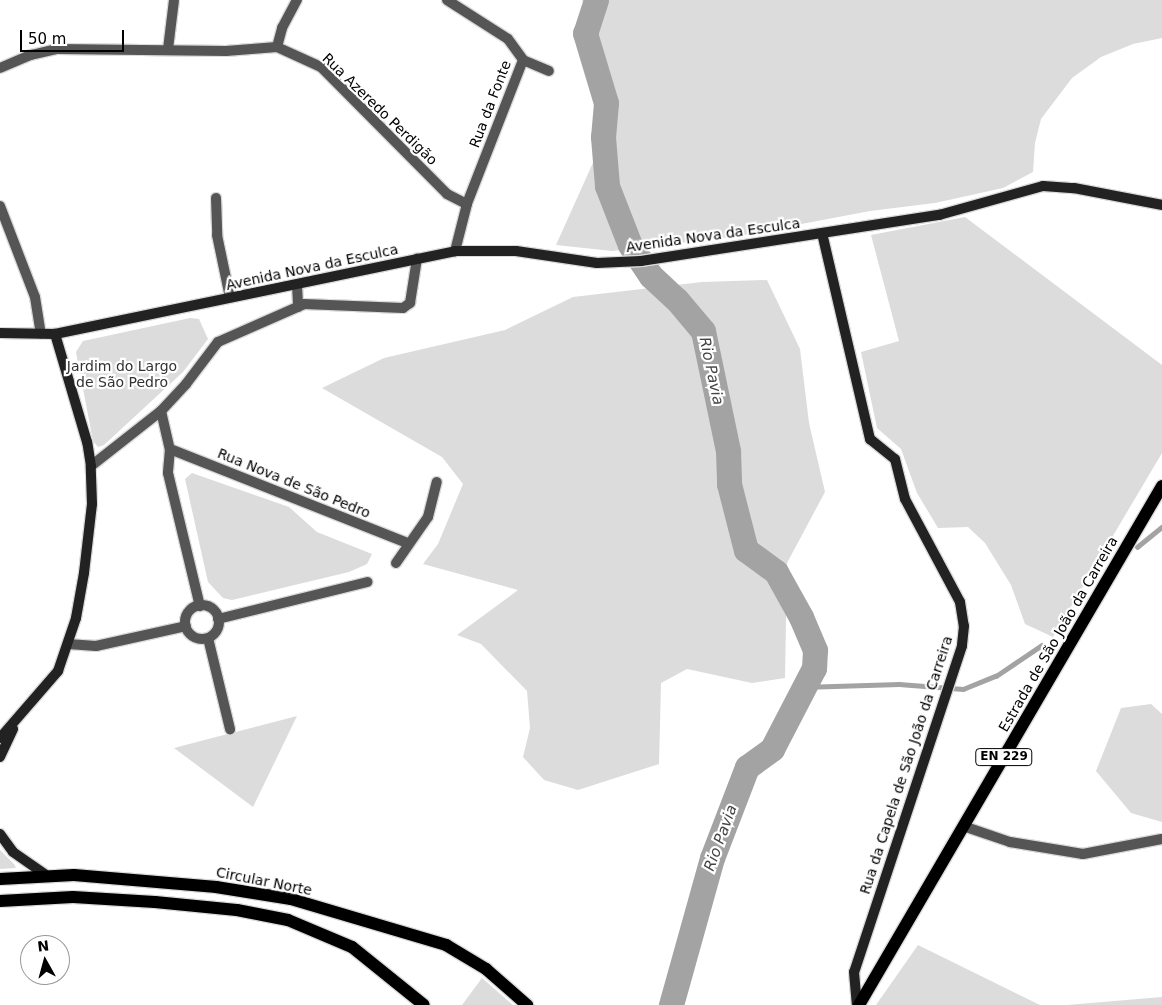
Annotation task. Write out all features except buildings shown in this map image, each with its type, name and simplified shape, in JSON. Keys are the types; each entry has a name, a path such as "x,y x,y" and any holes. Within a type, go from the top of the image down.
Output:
{"main road":[{"name":"Estrada de São João da Carreira","path":"858,1005 1162,486"},
{"name":"Circular Norte","path":"0,879 46,875 216,887 291,899 446,945 486,969 527,1005"},
{"path":"0,900 73,897 155,902 271,916 310,927 352,947 424,1005"}],"street":[{"path":"168,49 174,0"},
{"path":"277,47 282,28 297,0"},
{"name":"Rua da Fonte","path":"447,0 508,39 523,60 467,204 455,251"},
{"name":"Rua Azeredo Perdigão","path":"0,68 30,55 57,49 277,47 321,67 447,194 467,204"},
{"path":"523,60 549,71"},
{"name":"Avenida Nova da Esculca","path":"0,332 55,334 455,251 516,250 597,263 651,259 939,215 1018,190 1043,186 1074,188 1162,205"},
{"path":"216,198 217,235 230,298"},
{"path":"0,206 35,297 41,334"},
{"name":"Rua da Capela de São João da Carreira","path":"822,233 870,439 894,458 905,499 960,602 964,626 962,646 854,972 858,1005"},
{"path":"90,466 161,411 186,384 218,342 304,304 404,308 410,303 417,259"},
{"path":"297,285 298,307"},
{"path":"0,738 17,722 58,671 68,644 86,563 92,504 87,442 55,334"},
{"path":"161,411 170,449 168,473 200,606"},
{"name":"Rua Nova de São Pedro","path":"170,449 408,543"},
{"path":"396,563 428,516 437,482"},
{"path":"1149,509 1162,500"},
{"path":"218,619 368,582"},
{"path":"200,606 214,610 218,619 218,628 208,638 192,635 186,626 190,611 200,606"},
{"path":"68,644 96,646 186,626"},
{"path":"208,638 230,729"},
{"path":"0,758 17,722"},
{"path":"964,826 1010,842 1084,854 1162,839"},
{"path":"0,834 13,852 46,875"}],"green space":[{"path":"582,0 1162,0 1162,38 1133,44 1101,57 1072,78 1041,119 1035,143 1033,172 1003,188 935,203 870,211 739,236 612,251 556,245 618,107"},
{"path":"965,217 1162,365 1162,453 1053,637 1025,624 1011,585 985,543 968,527 938,528 917,493 901,449 877,428 861,352 899,341 871,235"},
{"path":"767,280 800,349 809,423 825,492 787,563 785,678 752,683 687,669 661,683 659,764 578,790 544,780 523,757 530,728 527,691 481,644 457,635 518,590 423,564 438,544 463,484 442,457 322,388 384,358 505,330 573,297 702,282"},
{"name":"Jardim do Largo de São Pedro","path":"190,318 199,319 208,339 183,372 104,445 98,447 93,441 76,352 83,341"},
{"path":"192,473 289,507 317,532 372,554 367,564 349,572 232,600 223,598 208,582 185,479"},
{"path":"1151,704 1162,714 1162,822 1131,813 1096,771 1121,708"},
{"path":"297,716 253,807 174,748 216,737"},
{"path":"0,850 14,864 16,868 0,869"},
{"path":"918,945 1040,1005 876,1005"},
{"path":"482,978 513,1005 462,1005"},
{"path":"1162,997 1162,1005 1067,1005"}],"waterway":[{"name":"Rio Pavia","path":"596,0 585,33 606,103 603,137 607,186 630,245 651,276 677,300 703,331 728,451 729,484 746,550 776,572 801,617 815,650 814,668 772,749 747,767 712,858 671,1005"},
{"name":"Rio Pavia","path":"1137,547 1162,527"},
{"name":"Rio Pavia","path":"802,687 899,684 963,689 996,676 1042,645"}]}
